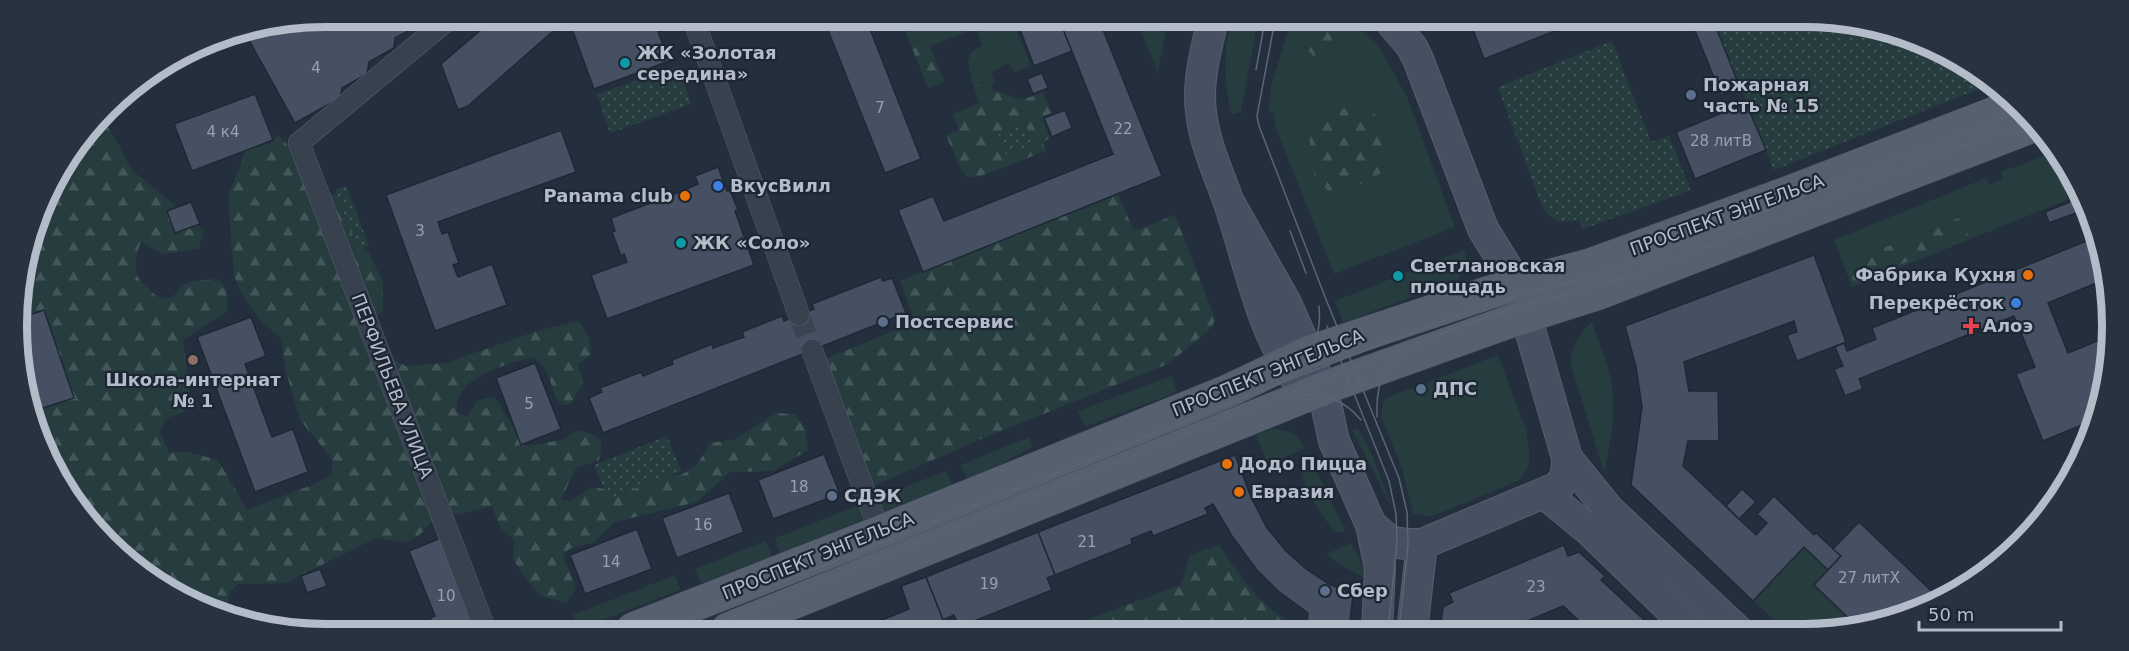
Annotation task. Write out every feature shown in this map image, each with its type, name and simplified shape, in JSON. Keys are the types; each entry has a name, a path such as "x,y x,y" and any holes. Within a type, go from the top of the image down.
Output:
{"main road":[{"path":"1212,27 1203,67 1200,97 1204,132 1230,204 1286,303 1297,358 1371,525 1380,568 1377,624"},
{"path":"1395,27 1408,41 1418,59 1483,229 1510,286 1519,319 1519,345 1563,446 1609,510 1730,624"},
{"name":"ПРОСПЕКТ ЭНГЕЛЬСА","path":"646,624 1228,391 1297,358 1510,286 1590,265 1787,193 2008,108"},
{"name":"ПРОСПЕКТ ЭНГЕЛЬСА","path":"743,624 1314,392 1599,293 2027,128"},
{"path":"1371,525 1391,542 1422,544 1545,494 1558,487 1566,476 1563,446"},
{"path":"1545,494 1590,531 1686,624"},
{"path":"1413,624 1422,544"}],"street":[{"name":"ПЕРФИЛЬЕВА УЛИЦА","path":"439,27 299,143 483,624"},
{"path":"696,27 799,315"},
{"path":"812,351 891,563"}],"green space":[{"path":"903,27 1015,27 1031,66 1014,72 1009,63 991,72 995,82 990,90 972,83 968,62 971,52 982,45 976,28 930,46 916,41 910,43"},
{"path":"1140,27 1167,27 1158,73"},
{"path":"1230,27 1257,27 1241,112 1231,115 1225,67"},
{"path":"1288,27 1360,27 1379,46 1407,97 1455,227 1334,274 1276,129 1274,113 1268,113 1271,86"},
{"path":"1307,27 1328,27 1335,31 1333,57 1323,68 1312,67 1310,61 1312,54 1301,45 1307,36"},
{"path":"1716,27 1823,28 1881,37 1936,58 1983,87 1774,170"},
{"path":"916,41 930,46 944,82 928,88 910,43"},
{"path":"1612,41 1651,142 1669,136 1691,190 1583,229 1579,219 1566,222 1557,220 1548,214 1541,204 1498,87"},
{"path":"678,66 691,104 610,133 597,94"},
{"path":"972,83 1022,100 1043,92 1052,113 1042,117 1050,138 1043,142 1046,151 975,178 966,176 961,170 946,135 959,130 953,114 980,103"},
{"path":"1359,107 1376,115 1386,136 1389,167 1360,184 1328,191 1314,174 1308,129 1321,109"},
{"name":"Школа-интернат № 1","path":"106,123 133,171 204,230 199,249 162,254 141,241 136,261 140,281 161,299 173,297 182,285 194,281 219,279 227,291 227,311 183,340 191,399 184,412 165,419 160,432 169,453 187,452 218,460 247,510 312,485 332,474 333,460 300,420 286,372 281,338 262,322 242,295 234,275 228,197 246,150 272,142 278,135 296,154 306,188 337,195 356,207 354,240 369,253 383,283 383,310 366,329 375,351 406,366 446,363 534,332 578,321 589,337 591,354 578,364 583,381 571,404 562,405 556,398 547,371 534,357 510,363 484,374 463,390 458,401 457,413 467,416 477,401 494,396 525,446 562,440 578,430 596,436 602,443 599,460 576,468 561,499 569,501 592,487 618,491 643,478 681,475 697,465 710,443 736,439 776,413 795,414 805,429 808,450 773,471 730,472 697,502 615,522 594,542 569,549 563,556 576,589 566,603 541,596 523,575 513,559 514,540 500,528 492,506 457,515 441,509 414,539 402,542 374,539 285,583 238,584 230,592 227,607 176,584 129,550 101,522 67,475 50,440 39,409 73,397 44,311 27,316 37,248 50,211 67,176"},
{"path":"1026,124 1033,145 1006,155 998,134"},
{"path":"2048,154 2073,198 1852,287 1834,240 1986,178 1989,185 2003,179 2001,172"},
{"path":"346,186 369,246 358,250 335,190"},
{"path":"1118,194 1134,231 1175,215 1214,316 1211,328 1168,364 981,439 873,486 823,360 915,322 900,281"},
{"path":"1961,217 1969,237 1854,283 1846,263"},
{"path":"1464,250 1466,265 1458,279 1343,323 1335,301"},
{"path":"1592,322 1613,392 1612,426 1604,472 1570,362 1577,340"},
{"path":"1498,355 1526,429 1530,458 1527,470 1518,481 1440,513 1430,516 1413,514 1402,469 1381,416 1384,399 1415,387 1419,395 1426,392 1423,384"},
{"path":"1171,376 1177,392 1085,427 1078,411"},
{"path":"1358,428 1373,457 1393,510 1352,430"},
{"path":"1271,429 1291,433 1305,448 1268,465 1256,435"},
{"path":"667,436 681,471 608,499 594,465"},
{"path":"1029,437 1033,447 992,469 967,479 961,465"},
{"path":"1311,459 1345,531 1338,533 1332,529 1307,489 1301,472 1301,464"},
{"path":"946,471 952,485 883,512 877,498"},
{"path":"857,506 862,520 780,553 775,538"},
{"path":"766,541 772,556 701,583 695,569"},
{"path":"1351,543 1370,581 1341,565 1327,554"},
{"path":"1219,545 1249,587 1287,621 1286,624 1088,624 1086,620 1181,585 1190,555"},
{"path":"1804,547 1828,570 1814,586 1850,620 1779,624 1753,601"},
{"path":"675,575 680,590 592,624 577,624 573,615"}],"building":[{"path":"415,27 395,38 394,48 369,62 367,74 342,88 340,98 295,123 247,37 306,28"},
{"name":"ЖК «Золотая середина»","path":"484,27 558,27 468,106 458,110 441,64"},
{"name":"ЖК «Золотая середина»","path":"571,27 656,27 669,61 594,89"},
{"path":"827,27 869,27 921,159 885,173"},
{"path":"1019,27 1062,27 1072,51 1034,66"},
{"path":"1062,27 1102,27 1162,176 923,272 898,210 933,196 944,221 1113,154"},
{"path":"1472,27 1565,27 1484,59"},
{"path":"1694,27 1716,27 1740,88 1721,95"},
{"path":"1042,73 1048,88 1033,94 1027,79"},
{"path":"255,94 273,140 192,171 174,124"},
{"path":"1746,103 1766,150 1695,179 1676,132"},
{"path":"1065,110 1072,128 1052,137 1044,118"},
{"path":"561,130 576,172 438,222 442,234 448,232 459,263 453,265 458,277 492,264 507,305 435,331 386,195"},
{"name":"ЖК «Соло»","path":"718,167 727,191 730,190 738,210 735,211 754,265 607,319 591,275 627,262 624,254 621,256 612,232 615,231 611,218 656,201 655,198 669,192 670,196 698,184 695,176"},
{"path":"2072,201 2076,213 2049,223 2045,212"},
{"path":"191,202 200,224 175,233 167,211"},
{"path":"2089,240 2100,292 2094,284 2048,303 2068,353 2101,339 2092,403 2085,424 2043,441 2016,374 2035,367 2014,316 1859,379 1863,389 1845,396 1834,369 1843,366 1835,347 1844,343 1847,351 1876,339 1872,328"},
{"path":"1814,255 1846,342 1797,361 1787,335 1797,332 1794,321 1684,362 1689,391 1718,391 1719,441 1688,441 1683,466 1756,535 1767,523 1757,514 1774,496 1814,535 1816,533 1841,556 1828,570 1804,547 1753,601 1631,485 1642,407 1636,367 1625,326"},
{"path":"881,277 883,281 892,278 906,313 603,433 589,398 602,392 600,388 641,372 643,376 673,364 672,360 712,344 713,348 744,337 742,332 782,316 784,321 814,309 812,304"},
{"path":"44,310 74,398 39,409 30,364 28,316"},
{"path":"251,317 266,356 245,364 272,437 293,429 308,472 255,492 197,337"},
{"path":"535,363 561,429 521,445 496,378"},
{"path":"824,454 840,494 773,519 758,480"},
{"path":"1235,455 1251,497 1267,528 1286,551 1306,569 1329,584 1353,594 1350,624 1307,624 1308,613 1278,591 1256,569 1232,536 1213,504 1205,508 1208,514 1153,536 1151,531 1131,539 1132,544 1055,575 1038,532"},
{"path":"1742,489 1756,502 1739,519 1726,506"},
{"path":"729,493 744,532 677,558 662,518"},
{"path":"1859,522 1934,594 1881,614 1850,620 1814,585 1841,556 1833,549"},
{"path":"637,529 652,569 585,594 570,555"},
{"path":"1038,532 1055,575 1047,578 1052,590 967,624 958,624 954,615 943,620 926,577"},
{"path":"441,538 475,624 432,624 430,618 435,616 409,551"},
{"path":"1564,545 1568,556 1579,552 1605,576 1601,580 1648,624 1582,624 1563,606 1520,624 1441,624 1443,607 1453,602 1449,593"},
{"path":"320,569 327,586 307,593 301,576"},
{"path":"926,577 943,620 934,624 872,624 909,609 901,586"}],"tunnel":[{"path":"799,315 812,350"}],"tram line":[{"path":"1256,70 1264,27"},
{"path":"1274,27 1257,116 1259,126 1327,302 1399,478 1407,512 1408,545 1400,624"},
{"path":"678,624 1283,382 1506,299 1633,263 2015,114"},
{"path":"714,624 1238,413 1449,331 1489,316 1637,274 2023,123"},
{"path":"1290,231 1306,273"},
{"path":"1290,377 1304,363 1314,345 1319,326 1319,306"},
{"path":"1327,326 1389,481 1396,514 1397,543 1389,624"},
{"path":"1377,417 1377,399 1381,382 1388,366 1401,353"},
{"path":"1295,394 1323,396 1340,402 1361,420"}],"place":[{"name":"ЖК «Золотая середина»","path":"625,63"},
{"name":"Пожарная часть № 15","path":"1691,95"},
{"name":"ВкусВилл","path":"718,186"},
{"name":"Panama club","path":"685,196"},
{"name":"ЖК «Соло»","path":"681,243"},
{"name":"Фабрика Кухня","path":"2028,275"},
{"name":"Светлановская площадь","path":"1398,276"},
{"name":"Перекрёсток","path":"2016,303"},
{"name":"Постсервис","path":"883,322"},
{"name":"Алоэ","path":"1971,326"},
{"name":"Школа-интернат № 1","path":"193,360"},
{"name":"ДПС","path":"1421,389"},
{"name":"Додо Пицца","path":"1227,464"},
{"name":"Евразия","path":"1239,492"},
{"name":"СДЭК","path":"832,496"},
{"name":"Сбер","path":"1325,591"}]}
